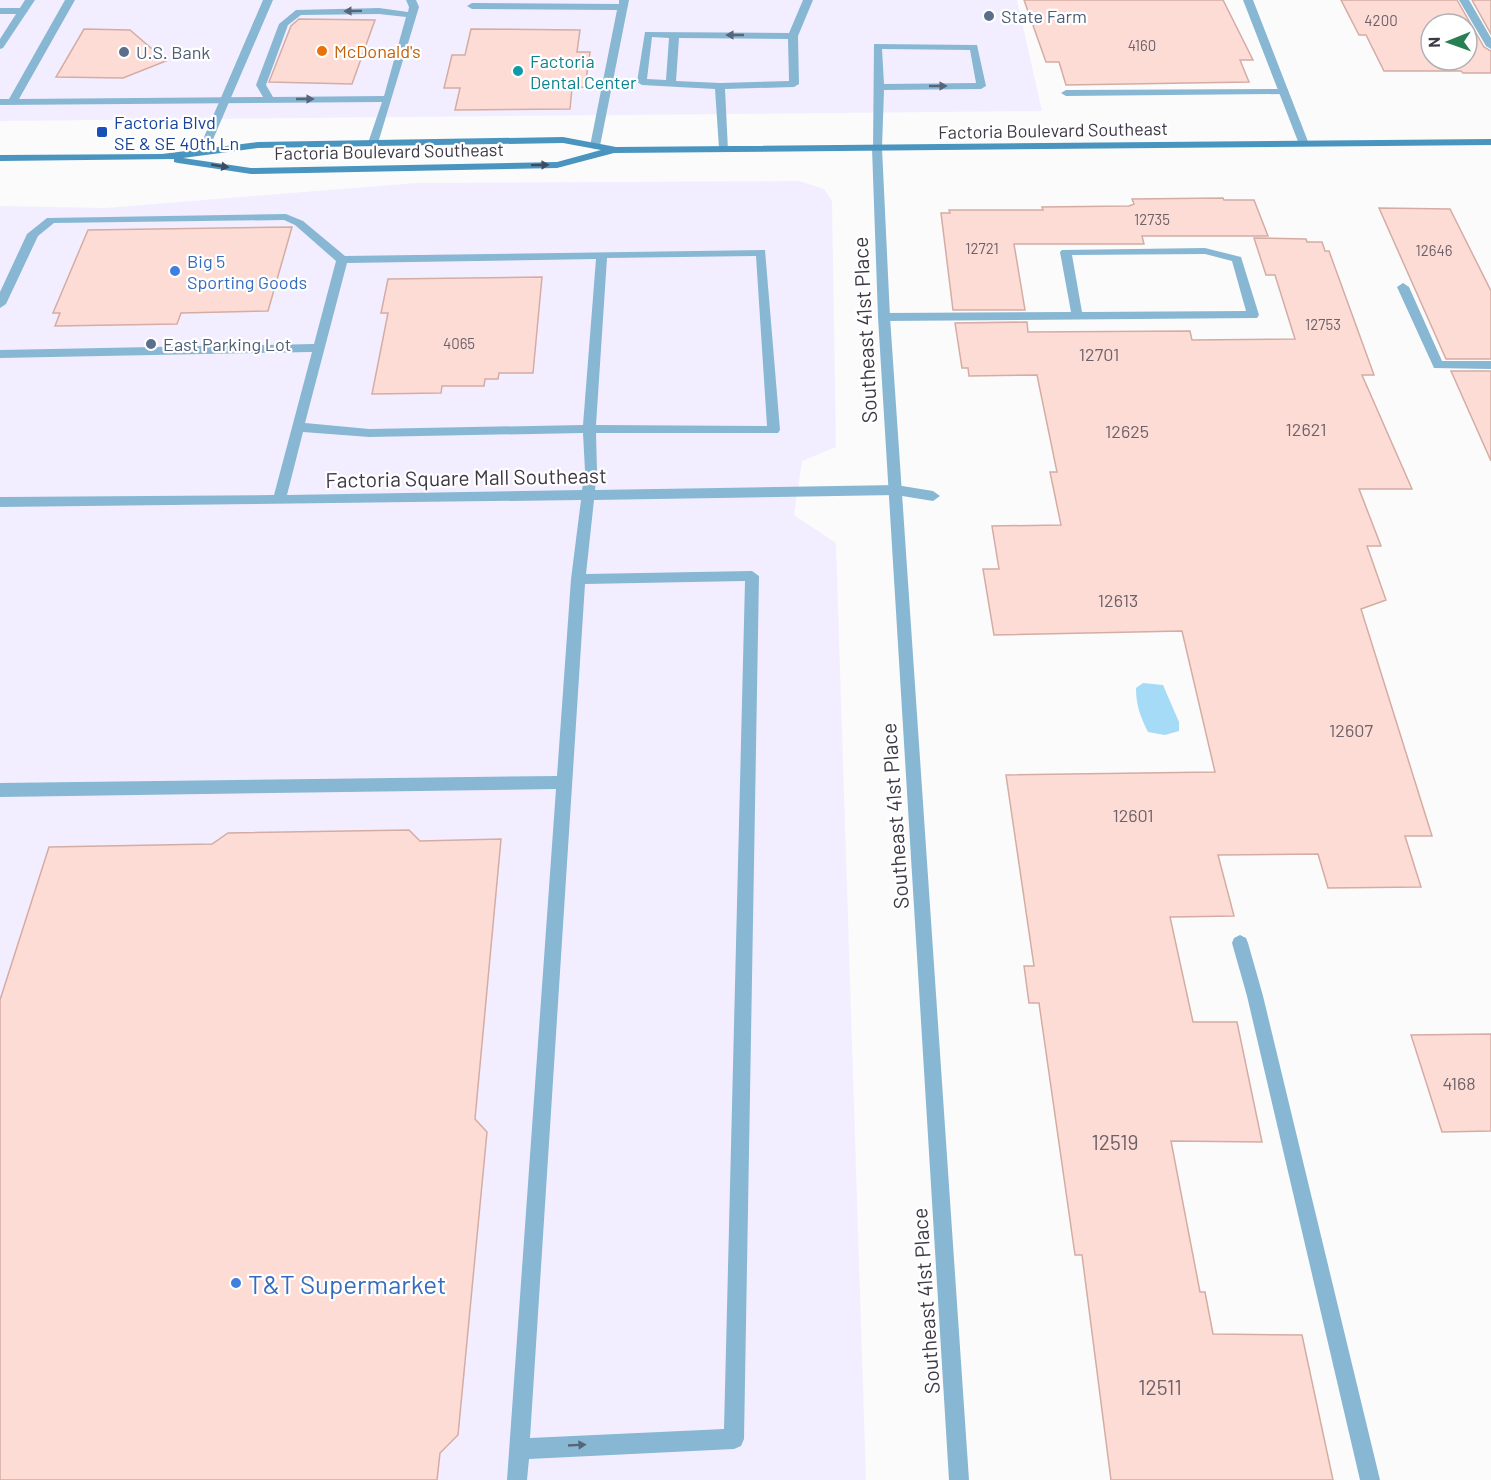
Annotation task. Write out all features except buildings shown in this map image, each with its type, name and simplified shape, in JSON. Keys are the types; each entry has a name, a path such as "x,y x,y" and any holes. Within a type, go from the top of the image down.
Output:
{"main road":[{"name":"Factoria Boulevard Southeast","path":"0,158 162,157 258,145 563,140 616,150 1491,142"},
{"name":"Factoria Boulevard Southeast","path":"162,157 251,171 556,165 616,150"}],"street":[{"path":"1,44 30,0"},
{"path":"12,102 70,0"},
{"path":"203,151 268,0"},
{"path":"373,143 414,7 411,0"},
{"path":"793,36 648,34 642,82 720,86 794,84 793,36 808,0"},
{"path":"1248,0 1304,144"},
{"path":"1464,0 1491,46"},
{"path":"471,6 623,3 596,146"},
{"path":"270,100 261,85 284,24 299,12 379,10 411,15"},
{"path":"0,11 22,11"},
{"path":"671,84 674,34"},
{"name":"Southeast 41st Place","path":"879,87 981,86 974,46 877,46 879,87 877,148 884,317 959,1480"},
{"path":"720,86 724,148"},
{"path":"1066,93 1284,91"},
{"path":"0,102 388,99"},
{"path":"0,304 33,234 51,220 286,217 299,223 342,260 761,252 774,430 589,429 369,433 298,427"},
{"path":"884,317 1101,316 1253,315 1237,259 1205,251 1066,252 1077,316"},
{"path":"517,1480 578,579 591,471 589,429 602,254"},
{"path":"279,500 342,260"},
{"path":"1403,287 1438,365 1491,365"},
{"path":"0,354 319,348"},
{"name":"Factoria Square Mall Southeast","path":"1,505 896,490 933,495"},
{"path":"519,1449 734,1439 752,576 578,579"},
{"path":"0,790 564,782"},
{"path":"1240,944 1255,996 1370,1480"}],"shaded area":[{"path":"0,0 1017,0 1042,111 0,121"},
{"path":"799,181 824,189 832,201 836,447 802,461 794,515 836,543 866,1480 0,1480 0,206 105,208 416,183"}],"water":[{"path":"1143,683 1163,685 1179,722 1179,731 1165,735 1148,732 1137,700 1136,688"}],"place":[{"name":"State Farm","path":"989,16"},
{"name":"McDonald's","path":"322,51"},
{"name":"U.S. Bank","path":"124,52"},
{"name":"Factoria Dental Center","path":"518,71"},
{"name":"Factoria Blvd SE & SE 40th Ln","path":"102,132"},
{"name":"Big 5 Sporting Goods","path":"175,271"},
{"name":"East Parking Lot","path":"151,344"},
{"name":"T&T Supermarket","path":"236,1283"}]}
